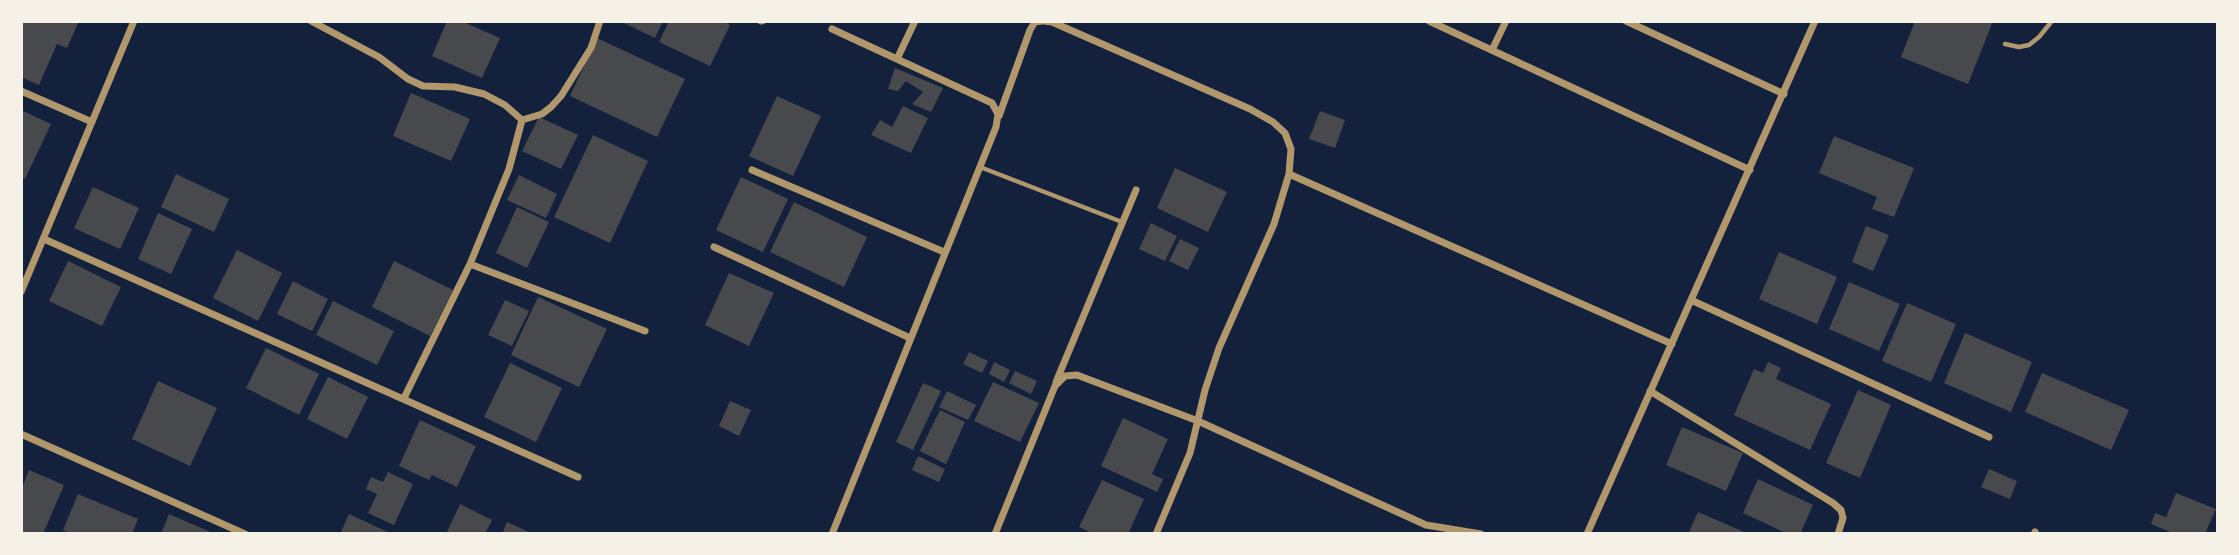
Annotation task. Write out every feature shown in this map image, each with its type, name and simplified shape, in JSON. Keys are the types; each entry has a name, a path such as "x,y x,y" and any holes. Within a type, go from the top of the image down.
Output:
{"street":[{"path":"21,292 134,21"},
{"path":"311,21 379,57 408,79 423,86 455,87 484,94 505,105 522,120"},
{"path":"522,120 542,114 561,96 591,48 600,21"},
{"path":"898,58 915,21"},
{"path":"832,534 996,127 1030,30 1035,22 1043,21 1052,22 1237,103 1273,122 1285,133 1291,149 1289,174 1274,224 1219,348 1189,453 1156,534"},
{"path":"1429,21 1750,170"},
{"path":"1492,50 1506,21"},
{"path":"1626,21 1784,94"},
{"path":"1587,534 1815,21"},
{"path":"832,29 992,103 998,114 996,127"},
{"path":"21,91 92,122"},
{"path":"404,398 470,264 509,169 522,120"},
{"path":"752,170 944,252"},
{"path":"1289,174 1672,344"},
{"path":"995,534 1136,190"},
{"path":"44,239 578,477"},
{"path":"714,247 910,338"},
{"path":"470,264 645,331"},
{"path":"1692,300 1989,437"},
{"path":"1055,386 1065,376 1077,375 1093,380 1198,421 1426,524 1481,534"},
{"path":"1650,391 1833,503 1841,510 1843,518 1838,534"},
{"path":"21,433 244,534"}],"lane":[{"path":"2005,44 2019,47 2029,45 2052,21"},
{"path":"980,167 1122,222"}],"building":[{"path":"21,21 79,21 67,48 57,44 39,85 21,77"},
{"path":"447,21 461,21 500,38 482,78 432,56"},
{"path":"620,21 663,21 655,38"},
{"path":"669,21 723,21 730,25 710,66 659,42"},
{"path":"1915,21 1993,21 1968,84 1901,57"},
{"path":"597,38 685,79 657,137 570,96"},
{"path":"895,68 943,88 931,112 912,104 923,92 906,81 898,91 888,89"},
{"path":"411,93 470,119 451,161 393,136"},
{"path":"777,96 821,116 793,176 749,156"},
{"path":"903,106 928,118 911,153 871,135 880,120 892,127"},
{"path":"21,110 51,124 25,179 21,177"},
{"path":"1320,111 1345,120 1335,148 1309,139"},
{"path":"539,117 578,135 561,169 522,151"},
{"path":"593,135 648,161 610,243 554,217"},
{"path":"1834,136 1914,168 1894,217 1872,209 1877,197 1819,173"},
{"path":"1175,168 1227,192 1208,232 1157,208"},
{"path":"176,174 229,199 214,232 161,207"},
{"path":"519,175 557,194 546,218 507,200"},
{"path":"741,177 788,199 763,252 716,230"},
{"path":"93,187 139,208 120,249 74,228"},
{"path":"794,202 867,237 844,287 770,252"},
{"path":"517,207 549,222 527,268 496,253"},
{"path":"158,213 192,229 171,274 138,259"},
{"path":"1151,223 1177,236 1165,261 1139,249"},
{"path":"1866,226 1889,235 1873,271 1852,262"},
{"path":"1180,239 1199,248 1188,270 1169,261"},
{"path":"237,250 282,273 258,321 213,298"},
{"path":"1779,252 1837,277 1817,324 1759,299"},
{"path":"68,261 121,287 102,326 49,301"},
{"path":"394,261 453,290 430,336 372,307"},
{"path":"729,273 774,293 749,346 705,325"},
{"path":"293,281 328,299 312,331 277,314"},
{"path":"1849,282 1900,304 1879,351 1829,329"},
{"path":"538,297 607,329 579,387 511,355"},
{"path":"505,300 529,311 512,346 488,335"},
{"path":"333,301 394,331 377,365 316,335"},
{"path":"1907,303 1956,324 1931,382 1882,361"},
{"path":"1965,333 2032,362 2011,412 1944,383"},
{"path":"266,348 319,374 299,415 246,388"},
{"path":"969,352 988,361 982,373 963,364"},
{"path":"994,362 1010,370 1004,382 989,374"},
{"path":"1768,362 1781,368 1776,379 1831,404 1810,450 1734,415 1754,369 1763,373"},
{"path":"510,363 562,388 536,442 484,417"},
{"path":"1015,371 1037,381 1031,394 1009,383"},
{"path":"2042,373 2129,410 2111,450 2025,412"},
{"path":"328,377 368,397 347,439 307,419"},
{"path":"158,381 217,408 190,466 132,439"},
{"path":"993,382 1039,403 1020,442 974,421"},
{"path":"923,383 941,391 913,450 896,442"},
{"path":"1858,390 1891,405 1860,478 1826,463"},
{"path":"947,391 976,405 968,420 939,407"},
{"path":"730,401 751,410 739,436 719,426"},
{"path":"940,410 965,422 946,464 920,451"},
{"path":"1123,418 1168,439 1152,474 1163,479 1157,492 1101,466"},
{"path":"420,420 476,446 457,487 432,475 429,480 399,466"},
{"path":"1682,427 1743,453 1726,491 1666,465"},
{"path":"918,456 945,469 939,482 912,470"},
{"path":"1989,469 2017,481 2010,499 1981,487"},
{"path":"29,470 64,485 43,534 21,534 21,490"},
{"path":"388,472 413,484 394,525 368,513 377,494 366,489 371,477 383,482"},
{"path":"1758,479 1813,505 1800,534 1788,534 1743,513"},
{"path":"1102,480 1144,499 1128,534 1094,534 1079,527"},
{"path":"2176,493 2216,509 2205,534 2175,534 2151,524 2155,513 2166,517"},
{"path":"78,494 138,519 132,534 72,534 63,530"},
{"path":"460,504 492,520 485,534 446,534"},
{"path":"1698,512 1749,534 1688,534"},
{"path":"169,514 215,534 161,534"},
{"path":"349,514 392,534 340,534"},
{"path":"507,522 533,534 502,534"}]}
